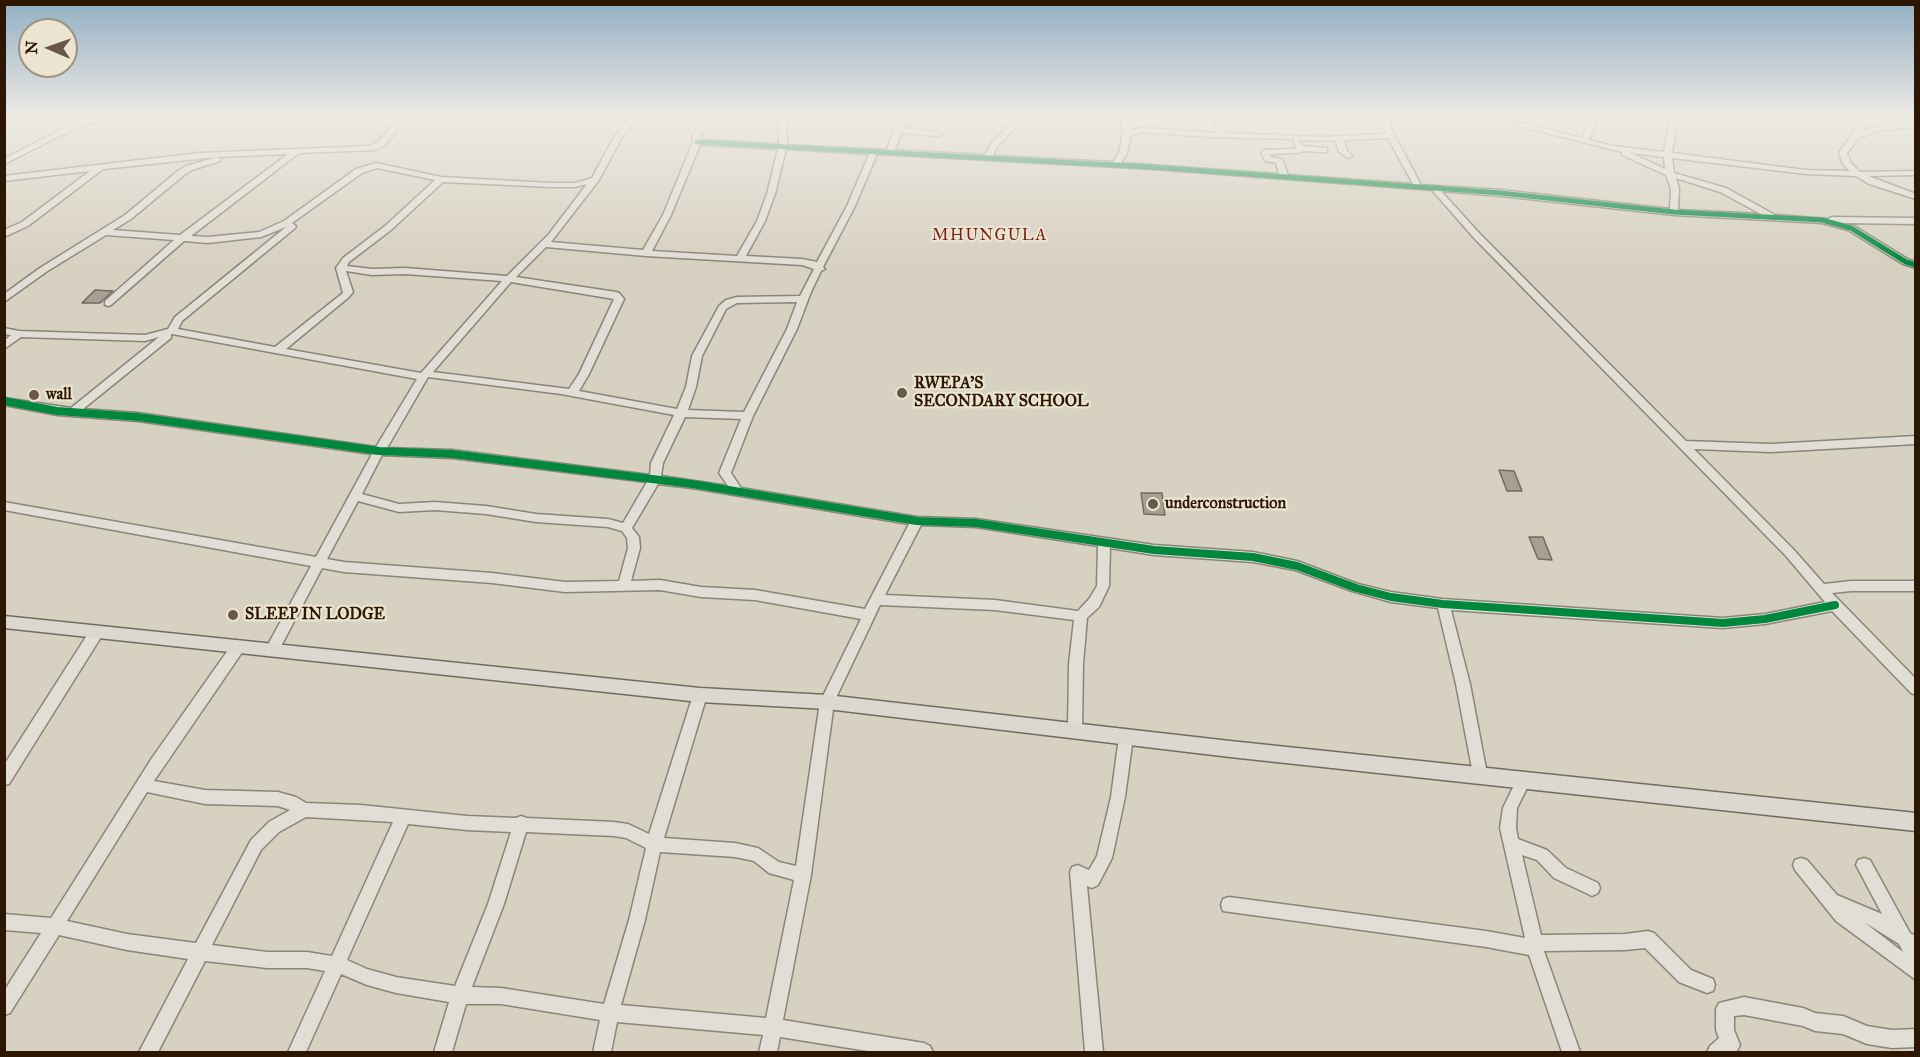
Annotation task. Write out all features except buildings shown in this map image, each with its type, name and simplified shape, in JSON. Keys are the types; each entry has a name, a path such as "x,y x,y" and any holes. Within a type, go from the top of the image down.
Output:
{"main road":[{"path":"4,622 700,695 827,702 1126,737 1916,822"}],"street":[{"path":"4,179 101,165"},
{"path":"4,234 25,224 103,165"},
{"path":"4,299 43,270 106,232 189,168 197,165"},
{"path":"108,303 181,239 278,165"},
{"path":"106,232 218,240 261,234 287,223 359,171 374,165"},
{"path":"377,165 441,179 575,185 596,180"},
{"path":"272,650 379,451 425,375 508,280 543,244 588,191 604,165"},
{"path":"645,254 667,215 686,165"},
{"path":"740,259 761,221 778,165"},
{"path":"725,473 747,416 792,329 868,165"},
{"path":"1104,165 1501,193 1674,212 1822,220 1916,221"},
{"path":"1281,165 1285,178"},
{"path":"1406,165 1419,188"},
{"path":"1652,165 1670,174 1723,190 1772,216"},
{"path":"1669,165 1676,189 1674,212"},
{"path":"1752,165 1806,172 1916,173"},
{"path":"1848,165 1858,174 1881,186 1916,197"},
{"path":"279,350 346,295 348,292 342,278 341,268 346,260 388,228 441,179"},
{"path":"575,185 588,191"},
{"path":"1435,189 1484,243 1684,445 1916,689"},
{"path":"73,412 172,331 178,320 291,227 308,209"},
{"path":"1822,220 1851,228 1906,262 1916,265"},
{"path":"543,244 645,254 802,262 813,264 820,269"},
{"path":"341,268 372,272 472,274 609,293 619,299 584,374 572,393"},
{"path":"626,528 655,479 657,463 691,387 697,356 726,303 737,300 804,299"},
{"path":"4,331 19,334 144,338 172,331 425,375 572,393 681,413 747,416"},
{"path":"4,346 19,334"},
{"path":"4,400 73,412 138,417 379,451 452,454 655,479 917,521 976,523 1104,544 1253,557 1297,566 1356,588 1391,597 1443,604 1723,623 1765,619 1834,605"},
{"path":"1684,445 1771,448 1916,440"},
{"path":"692,484 725,473"},
{"path":"725,473 737,491"},
{"path":"355,496 406,508 435,506 476,509 626,528 633,537 634,548 624,585"},
{"path":"4,507 320,564 492,578 565,587 660,585 701,592 755,595 869,615"},
{"path":"768,1053 803,875 827,702 917,521"},
{"path":"1075,730 1076,664 1081,616 1094,603 1103,586 1104,544"},
{"path":"1822,589 1851,586 1916,586"},
{"path":"877,600 994,605 1081,616"},
{"path":"1443,604 1463,684 1479,774"},
{"path":"4,779 96,633"},
{"path":"4,1007 143,785 238,647"},
{"path":"602,1053 610,1012 642,901 654,844 700,695"},
{"path":"1094,1053 1078,872 1092,880 1104,858 1118,797 1126,737"},
{"path":"1524,780 1510,808 1508,828 1535,946 1571,1053"},
{"path":"143,785 205,797 278,798 291,802 304,810 361,812 467,823 521,823 614,829 628,831 654,844 748,852 758,855 774,868 803,875"},
{"path":"148,1053 256,845 274,827 304,810"},
{"path":"297,1053 403,817"},
{"path":"442,1053 460,995 496,904 521,823"},
{"path":"1512,844 1542,855 1560,873 1592,888"},
{"path":"1864,865 1912,940 1916,958"},
{"path":"1801,866 1842,915 1916,972"},
{"path":"1831,900 1874,918 1912,940"},
{"path":"1229,906 1535,946 1648,939 1685,976 1707,985"},
{"path":"4,922 55,926 127,942 200,952 267,960 307,960 338,965 367,977 396,985 460,995 501,996 610,1012 772,1028 924,1053"},
{"path":"1716,1053 1723,1045 1731,1045 1725,1030 1725,1009 1744,1006 1803,1017 1815,1022 1843,1025 1867,1035 1892,1039 1916,1038"}],"cycle path":[{"path":"1122,165 1501,193 1674,212 1822,220 1851,228 1906,262 1916,265"},
{"path":"4,401 57,411 138,417 379,451 452,454 692,484 917,521 976,523 1154,550 1253,557 1297,566 1356,588 1391,597 1443,604 1723,623 1765,619 1835,605"}],"place":[{"name":"RWEPA'S SECONDARY SCHOOL","path":"902,393"},
{"name":"wall","path":"34,395"},
{"name":"underconstruction","path":"1153,504"},
{"name":"SLEEP IN LODGE","path":"233,615"}],"district":[{"name":"MHUNGULA","path":"990,236"}]}
